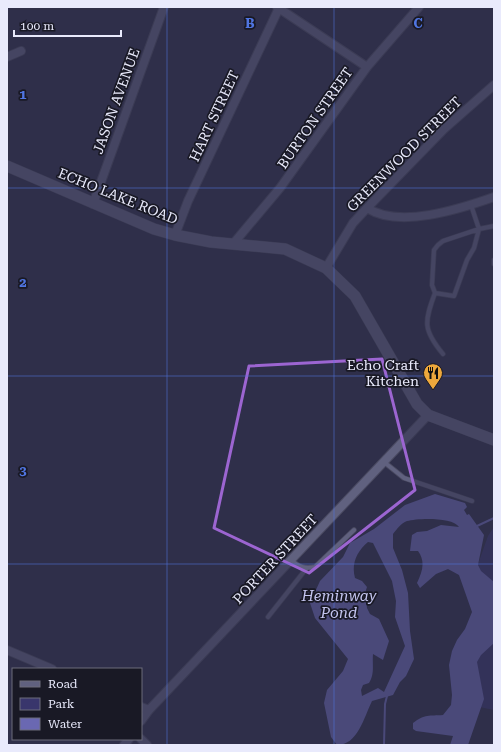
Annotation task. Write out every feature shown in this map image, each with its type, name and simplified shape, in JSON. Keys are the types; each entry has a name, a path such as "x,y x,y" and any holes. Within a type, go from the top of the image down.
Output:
{"main road":[{"name":"ECHO LAKE ROAD","path":"7,166 154,229 175,235 212,242 285,250 326,268 355,296 417,404 428,415 494,440"}],"street":[{"name":"JASON AVENUE","path":"93,204 164,7"},
{"name":"BURTON STREET","path":"232,244 284,183 367,67 419,7"},
{"path":"278,8 367,67"},
{"name":"HART STREET","path":"175,235 188,200 278,8"},
{"path":"7,57 21,51"},
{"name":"GREENWOOD STREET","path":"326,268 354,223 367,208 444,129 494,85"},
{"path":"367,208 375,213 393,217 435,215 494,197"},
{"name":"PORTER STREET","path":"145,709 291,560 428,415"},
{"path":"7,650 50,668"}],"lane":[{"path":"435,293 454,296 467,260 474,248 479,229 471,205"},
{"path":"443,354 432,340 426,322 435,293 432,285 434,250 438,245 479,229 494,226"},
{"path":"384,462 404,478 472,501"},
{"path":"291,560 298,567 306,569 315,567 354,530"},
{"path":"268,617 306,569"}],"highlighted area":[{"path":"382,359 415,490 309,573 214,528 249,366"}],"green space":[{"path":"494,527 494,599 476,570 488,536"},
{"path":"494,602 494,710 465,704"}],"water":[{"name":"Heminway Pond","path":"435,494 465,503 467,507 464,510 467,515 469,514 484,535 478,565 481,571 494,582 494,643 481,655 477,662 484,699 468,745 450,745 453,736 416,731 413,729 413,723 417,720 427,716 443,715 451,705 452,695 449,665 452,651 457,640 465,629 472,612 459,575 448,569 436,574 420,588 417,583 422,571 422,559 418,551 410,551 412,535 417,532 427,531 441,525 459,527 450,521 435,519 407,521 393,534 393,548 402,570 408,593 410,631 414,659 406,676 400,682 393,695 372,701 363,722 355,735 344,744 337,745 331,737 324,703 327,690 343,671 348,659 315,618 310,603 320,581 343,557 350,543 374,529 405,505","holes":["368,542 373,543 392,581 396,601 395,617 405,646 384,692 378,688 362,696 361,690 363,685 369,683 372,676 373,654 383,660 389,641 379,619 370,614 367,608 365,593 367,587 362,581 355,578 354,573 354,563 361,549"]}],"waterway":[{"path":"477,526 494,518"},
{"path":"384,745 385,704 387,696"}],"place":[{"name":"Echo Craft Kitchen","path":"433,390"}]}
